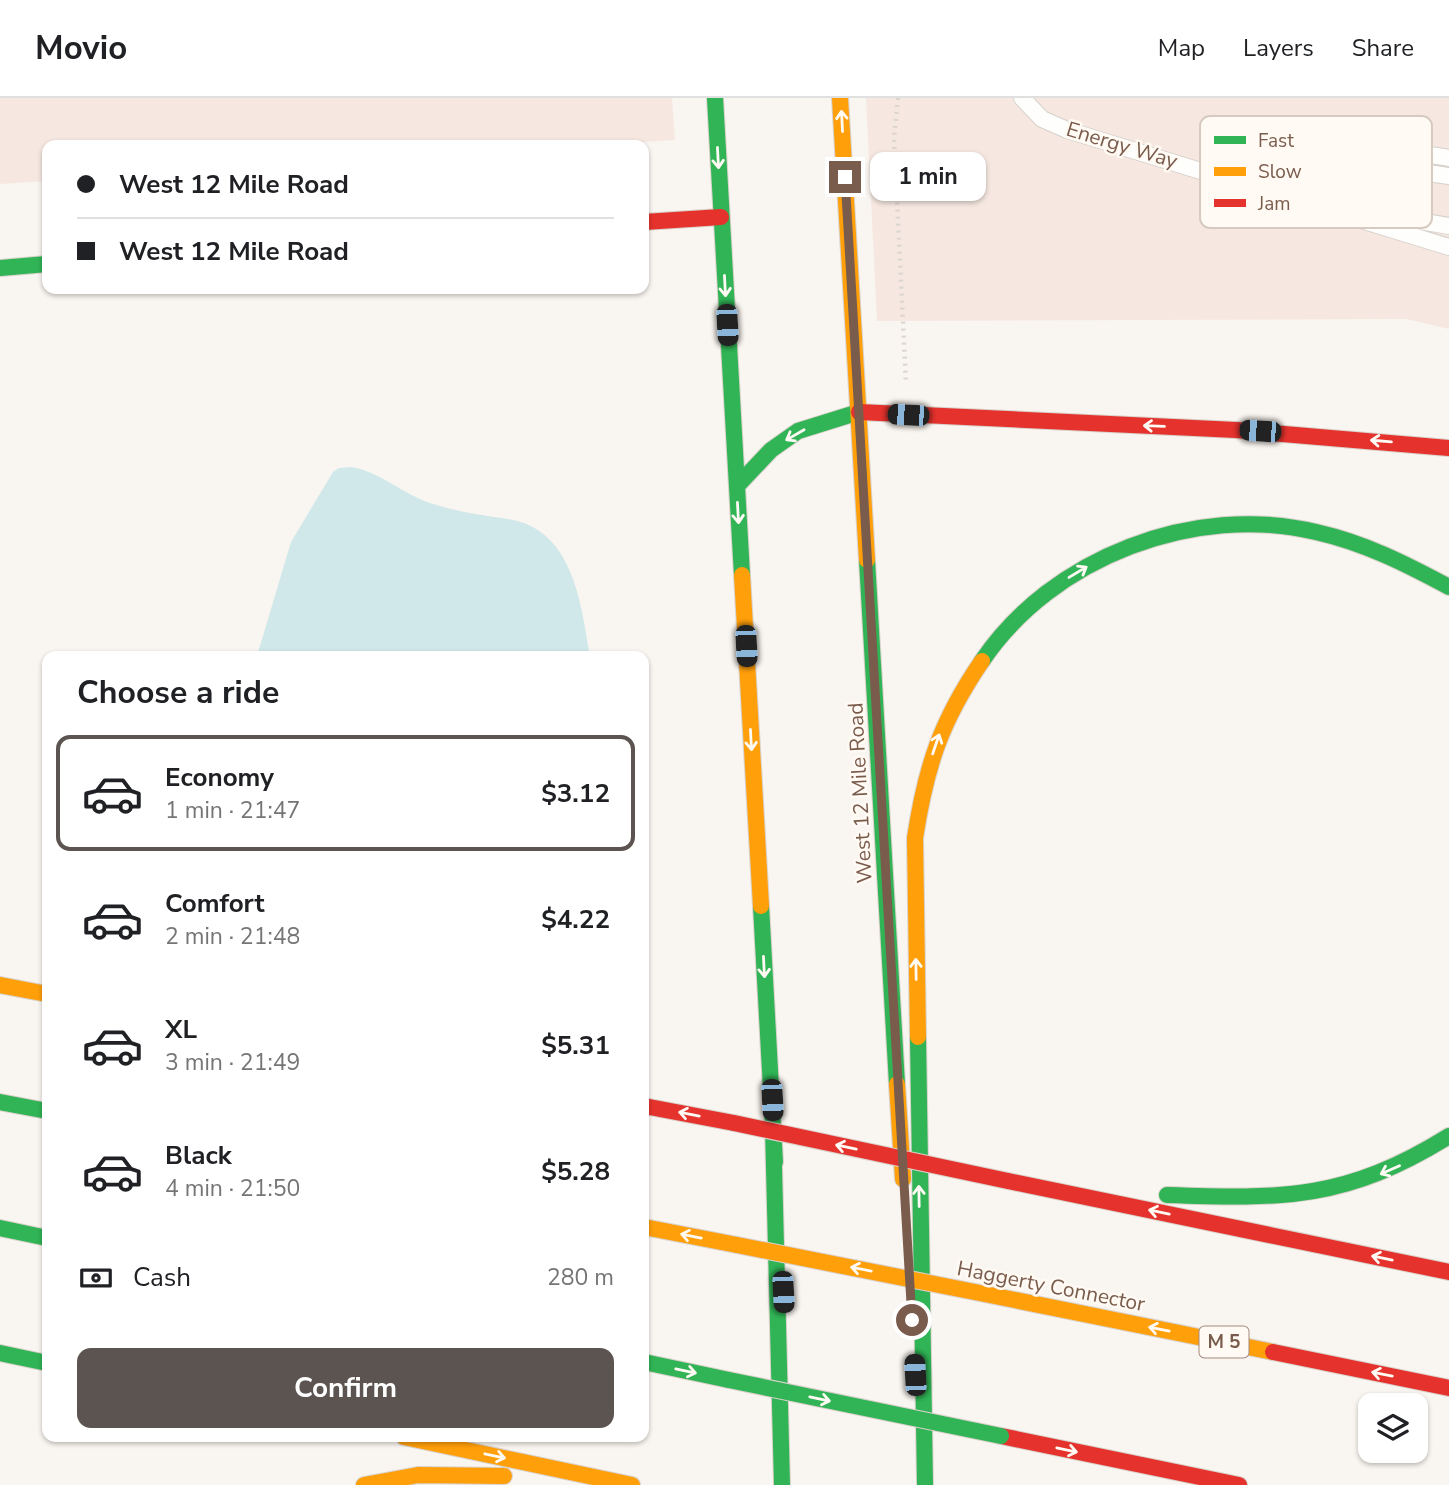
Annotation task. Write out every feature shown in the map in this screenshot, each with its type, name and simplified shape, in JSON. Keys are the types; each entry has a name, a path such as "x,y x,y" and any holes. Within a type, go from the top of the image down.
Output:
{"main road":[{"path":"715,98 794,1485"},
{"name":"West 12 Mile Road","path":"840,98 923,1485"},
{"path":"649,222 722,217"},
{"path":"0,268 42,264"},
{"path":"737,486 771,450 798,431 859,412 1236,430 1449,448"},
{"path":"923,1485 915,838 928,767 956,700 997,640 1050,591 1112,554 1180,531 1252,523 1324,531 1392,554 1449,587"},
{"path":"0,985 42,993"},
{"path":"0,1102 42,1110"},
{"path":"649,1107 1449,1272"},
{"path":"773,1127 782,1485"},
{"path":"1063,1192 1289,1198 1360,1182 1394,1168 1449,1136"},
{"path":"0,1228 42,1237"},
{"name":"Haggerty Connector","path":"649,1228 1449,1388"},
{"path":"0,1353 42,1362"},
{"path":"649,1363 1239,1485"},
{"path":"428,1442 632,1485"},
{"path":"364,1485 418,1475 469,1475 583,1485"}],"lane":[{"name":"Energy Way","path":"1022,98 1042,119 1067,130 1200,169"},
{"name":"Energy Way","path":"1387,228 1449,247"}],"path":[{"path":"898,98 894,138 908,415"}],"shaded area":[{"path":"0,98 672,98 675,140 42,140 42,181 0,184"},
{"path":"866,98 1449,98 1449,329 1406,319 877,321"}],"water":[{"path":"352,467 372,473 430,503 508,519 530,526 547,537 561,553 578,593 589,651 258,651 291,542 333,472 339,468"}],"traffic: fast":[{"path":"715,98 742,575"},
{"path":"0,268 42,264"},
{"path":"737,486 771,450 798,431 859,412"},
{"path":"982,661 1011,624 1047,593 1087,567 1130,547 1176,533 1223,525 1270,525 1316,532 1368,548 1449,587"},
{"path":"867,560 897,1084"},
{"path":"761,906 775,1162"},
{"path":"918,1037 925,1485"},
{"path":"0,1102 42,1110"},
{"path":"773,1127 782,1485"},
{"path":"1167,1195 1246,1196 1313,1191 1378,1173 1449,1136"},
{"path":"0,1228 42,1237"},
{"path":"0,1353 42,1362"},
{"path":"649,1363 729,1380"},
{"path":"729,1380 1001,1436"}],"traffic: slow":[{"path":"840,98 867,560"},
{"path":"742,575 761,906"},
{"path":"918,1037 915,838 919,812 937,745 956,704 982,661"},
{"path":"0,985 42,993"},
{"path":"897,1084 903,1179"},
{"path":"649,1228 737,1245"},
{"path":"737,1245 1000,1297"},
{"path":"1000,1297 1273,1352"},
{"path":"428,1442 632,1485"},
{"path":"364,1485 418,1475 504,1476"}],"traffic: jam":[{"path":"649,222 721,217"},
{"path":"859,412 1236,430 1449,448"},
{"path":"649,1107 734,1123"},
{"path":"734,1123 1008,1181"},
{"path":"1008,1181 1449,1272"},
{"path":"1273,1352 1449,1388"},
{"path":"1001,1436 1239,1485"}],"route":[{"path":"845,177 912,1320"}]}
